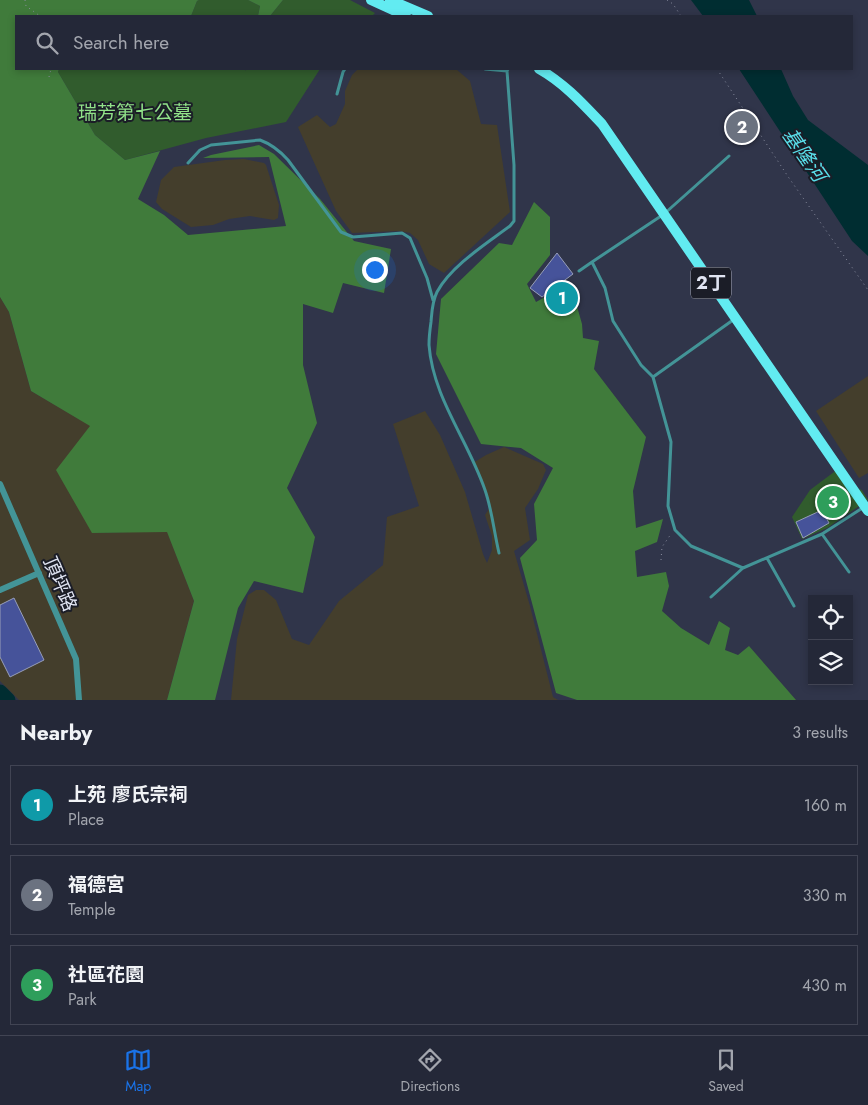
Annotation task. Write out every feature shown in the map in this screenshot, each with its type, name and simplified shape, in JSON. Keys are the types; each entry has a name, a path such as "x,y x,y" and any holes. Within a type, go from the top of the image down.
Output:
{"main road":[{"path":"371,0 404,15"},
{"path":"390,0 426,15"},
{"name":"2丁","path":"541,70 560,82 602,124 866,509"}],"street":[{"name":"頂坪路","path":"0,484 76,659 79,700"},
{"path":"0,590 39,573"}],"lane":[{"path":"337,94 344,70"},
{"path":"433,301 449,276 514,221 514,165 507,70"},
{"path":"188,163 200,150 211,145 260,140 266,142 288,160 341,232 353,237 402,234 410,238 428,278 433,301 429,343 431,360 440,395 485,490 499,553"},
{"path":"579,271 664,214 730,156"},
{"path":"592,262 605,288 612,321 641,365 654,377 672,442 668,506 675,530 691,546 743,568"},
{"path":"654,377 735,319"},
{"path":"711,597 743,568 822,534 866,509"},
{"path":"822,534 849,572"},
{"path":"767,558 794,606"}],"path":[{"path":"25,0 26,6 39,15"},
{"path":"667,0 673,4 680,15"},
{"path":"49,77 51,70"},
{"path":"717,70 789,178 868,290"},
{"path":"661,560 662,547 675,530"}],"shaded area":[{"path":"357,70 457,70 470,81 481,124 497,125 510,212 444,273 429,264 418,240 410,233 399,231 352,233 336,211 298,127 317,115 330,127 336,124 345,104 345,91 352,75"},
{"path":"244,159 266,165 279,205 278,218 274,220 250,216 229,219 213,225 191,227 162,209 156,202 161,180 174,167"},
{"path":"0,297 9,312 31,391 91,426 92,533 167,531 194,601 167,700 19,700 0,681"},
{"path":"868,376 868,473 859,478 816,411"},
{"path":"425,411 440,435 465,492 487,563 492,550 492,536 485,515 490,507 473,463 504,447 543,464 546,470 538,489 525,508 530,540 514,551 553,697 558,700 231,700 237,639 248,595 256,590 264,590 276,600 292,639 309,645 339,601 383,565 387,517 419,506 393,424"}],"green space":[{"path":"0,0 199,0 191,15 15,15 15,70 59,70 58,72 95,135 125,160 160,151 138,199 164,215 188,235 286,226 269,157 203,158 259,145 274,154 320,199 354,241 391,249 384,293 343,283 333,313 303,304 303,365 317,423 287,488 315,537 303,593 254,581 238,608 215,700 167,700 194,601 167,532 92,533 56,470 90,426 31,391 9,312 0,297"},
{"path":"248,0 260,6 258,15 191,15 197,1"},
{"path":"248,0 283,0 271,15 258,15 260,6"},
{"path":"283,0 350,0 375,13 373,15 271,15"},
{"name":"瑞芳第七公墓","path":"59,70 319,70 286,122 206,138 125,160 95,135 58,72"},
{"path":"534,202 550,217 550,255 527,284 536,302 547,296 558,316 576,303 582,324 583,338 599,341 594,369 646,437 633,491 636,528 663,519 657,542 635,551 637,577 666,572 669,586 662,611 681,628 709,645 719,621 730,628 725,650 738,655 749,646 796,700 577,700 556,693 520,558 537,540 534,504 553,468 521,448 481,444 436,354 441,299 499,243 512,245"},
{"path":"838,469 850,486 862,490 868,500 827,528 802,539 792,517 810,490"}],"water":[{"path":"691,0 749,0 756,15 702,15"},
{"name":"基隆河","path":"740,70 781,70 793,96 808,120 868,165 868,256 852,241"}],"building":[{"path":"557,253 573,274 542,297 530,288"},
{"path":"822,510 829,523 803,538 796,522"},
{"path":"14,598 44,660 10,677 0,657 0,605"}],"waterway":[{"path":"0,692 8,700"}],"place":[{"name":"福德宮","path":"742,127"},
{"name":"上苑 廖氏宗祠","path":"562,298"},
{"name":"社區花園","path":"833,502"}]}
